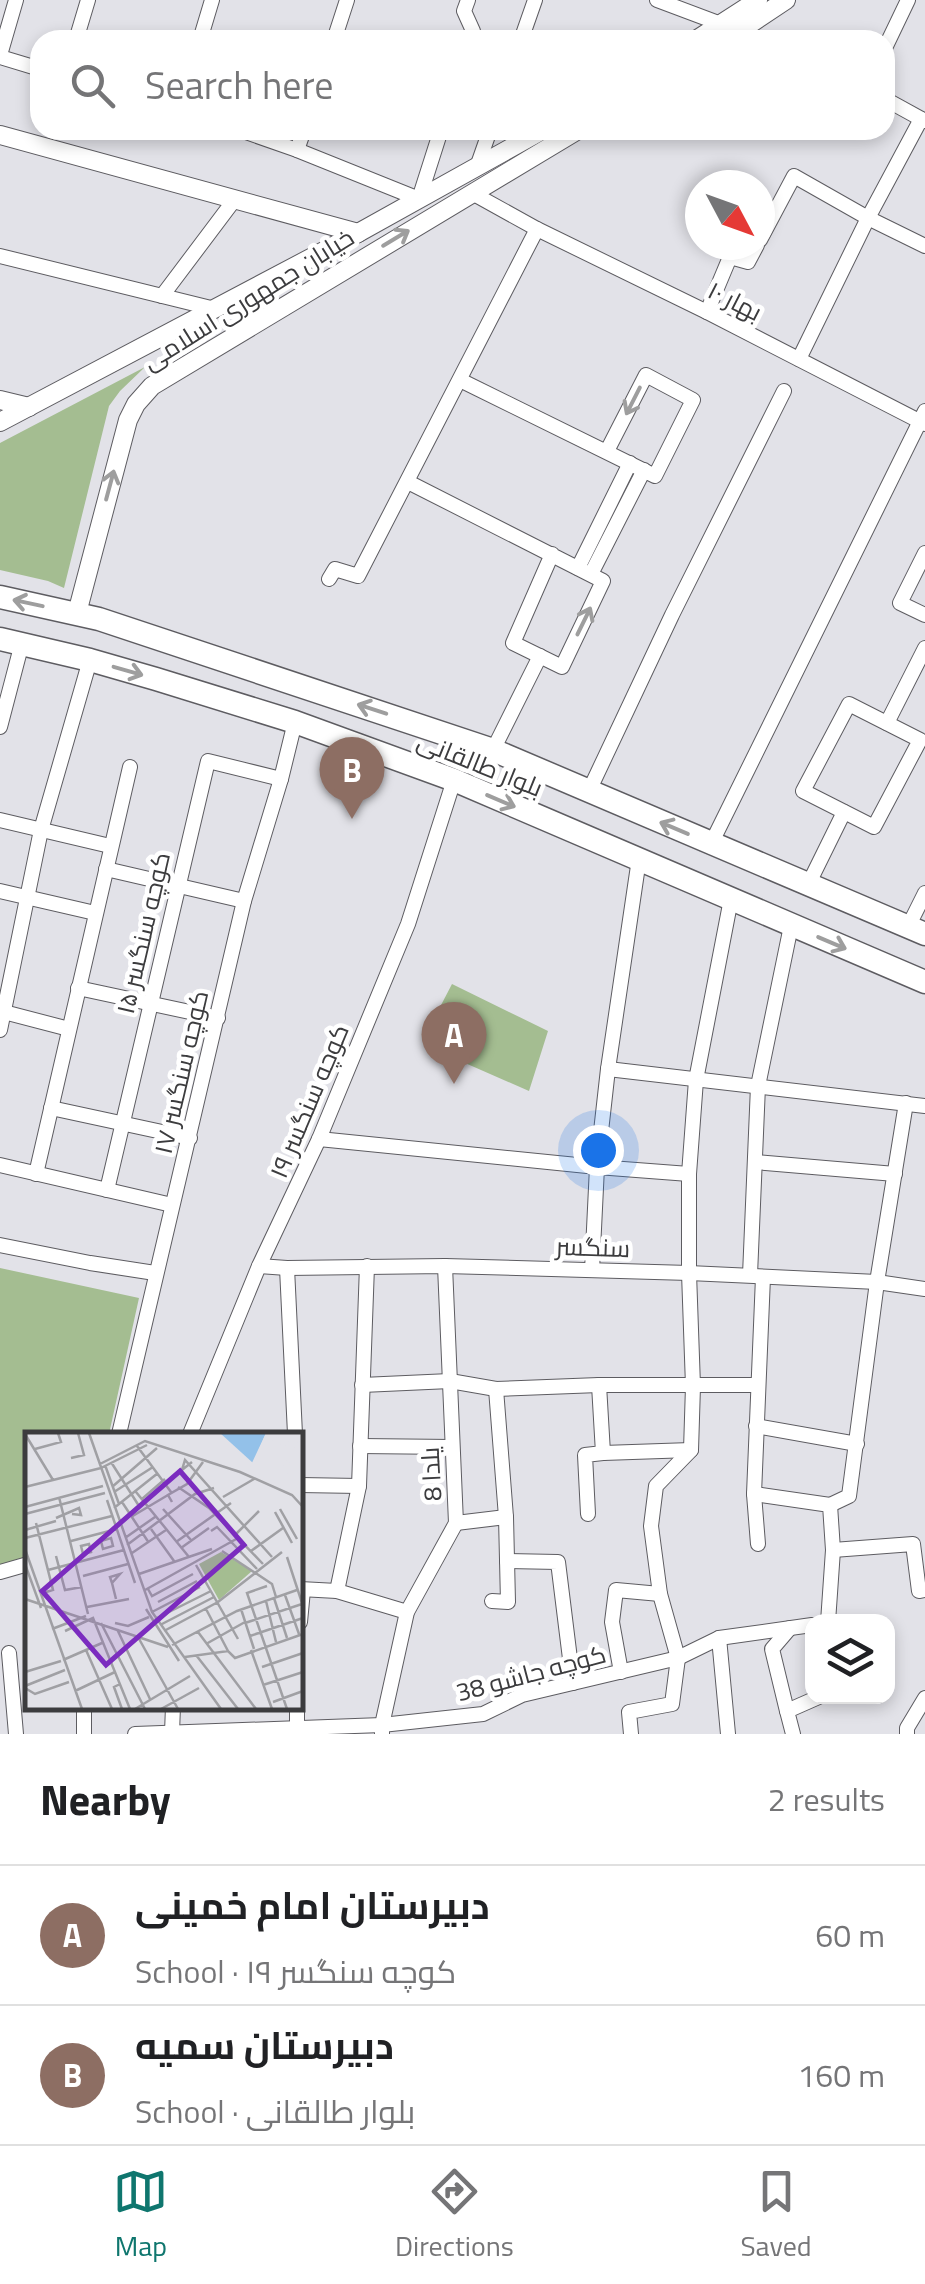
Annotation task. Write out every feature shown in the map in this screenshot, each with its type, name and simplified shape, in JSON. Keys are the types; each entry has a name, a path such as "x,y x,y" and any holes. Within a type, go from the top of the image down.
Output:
{"main road":[{"name":"بلوار طالقانی","path":"0,597 88,616 493,750 917,930"},
{"path":"88,616 90,660"},
{"name":"بلوار طالقانی","path":"11,641 90,660 295,722 454,780 925,982"}],"street":[{"path":"16,0 0,56 30,65"},
{"path":"79,30 88,0"},
{"path":"203,30 212,0"},
{"path":"337,30 347,0"},
{"path":"468,0 464,11 473,30"},
{"path":"525,30 536,0"},
{"path":"658,0 720,30"},
{"path":"726,30 758,0"},
{"path":"728,30 786,0"},
{"path":"894,30 908,0"},
{"path":"798,358 868,218 923,120 895,105"},
{"path":"0,135 358,233"},
{"path":"268,140 419,199 438,140"},
{"path":"297,150 300,140"},
{"path":"477,167 486,140"},
{"name":"خیابان جمهوری اسلامی","path":"0,422 525,140"},
{"name":"خیابان جمهوری اسلامی","path":"88,616 128,420 152,386 561,140"},
{"path":"775,212 794,176 925,246"},
{"name":"بهار ۱۰","path":"472,193 536,229 923,419"},
{"path":"162,296 235,200"},
{"path":"329,579 336,569 358,576 536,229"},
{"path":"0,256 214,309"},
{"path":"707,312 729,260"},
{"path":"164,336 180,368"},
{"path":"460,380 655,476 693,400 646,375 606,451"},
{"path":"588,791 784,391"},
{"path":"0,400 29,407"},
{"path":"711,844 923,419"},
{"path":"613,515 630,463"},
{"path":"585,571 613,515 644,470"},
{"path":"408,482 552,554 603,580 562,667 512,643 552,554"},
{"path":"925,553 900,602 925,615"},
{"path":"1,719 11,641"},
{"path":"887,723 925,648"},
{"path":"493,750 540,656"},
{"path":"0,1030 41,830 90,660"},
{"path":"849,704 887,723 920,740 874,827 803,792 849,704"},
{"name":"کوچه سنگسر ۱۷","path":"119,1432 244,901 295,722"},
{"name":"کوچه سنگسر ۱۵","path":"107,1190 208,761 281,779"},
{"path":"36,1174 130,767"},
{"name":"کوچه سنگسر ۱۹","path":"191,1432 259,1266 320,1139 408,924 454,780"},
{"path":"808,884 844,812"},
{"path":"0,820 110,846"},
{"path":"592,1270 597,1167 608,1069 640,859"},
{"path":"106,869 244,901"},
{"path":"0,891 95,914"},
{"path":"917,930 925,893"},
{"path":"631,1734 629,1712 672,1704 678,1658 660,1594 651,1526 656,1486 692,1450 689,1174 696,1080 730,898"},
{"path":"758,1544 754,1494 758,1086 791,926"},
{"path":"78,988 218,1018"},
{"path":"2,1012 69,1029"},
{"path":"608,1069 925,1106"},
{"path":"754,1494 830,1505 849,1496 877,1282 906,1103"},
{"path":"51,1108 190,1138"},
{"path":"320,1139 689,1174"},
{"path":"755,1162 896,1174"},
{"path":"0,1165 172,1204"},
{"path":"0,1245 156,1273"},
{"name":"سنگسر","path":"259,1266 689,1272 877,1282 925,1290"},
{"path":"337,1591 359,1486 366,1266"},
{"name":"یلدا 8","path":"382,1730 407,1612 456,1523 445,1266"},
{"path":"287,1268 295,1432"},
{"path":"362,1385 450,1381 496,1389 600,1384 758,1385"},
{"path":"600,1384 603,1453"},
{"path":"492,1601 508,1602 496,1389"},
{"path":"756,1426 856,1444"},
{"path":"360,1446 452,1447"},
{"path":"588,1514 585,1455 692,1450"},
{"path":"302,1486 359,1486"},
{"path":"829,1614 833,1550 830,1505"},
{"path":"456,1523 506,1517"},
{"path":"833,1550 914,1544 919,1591 925,1590"},
{"path":"507,1562 558,1562 573,1682"},
{"path":"0,1572 25,1565"},
{"path":"302,1590 337,1591 407,1612"},
{"path":"621,1672 612,1622 616,1590 660,1594"},
{"name":"کوچه جاشو 38","path":"135,1734 382,1730 483,1714 522,1695 678,1658 719,1638 805,1626"},
{"path":"790,1628 772,1649 793,1734"},
{"path":"719,1638 728,1734"},
{"path":"4,1653 16,1734"},
{"path":"925,1698 907,1731 925,1732"},
{"path":"788,1711 805,1703"}],"green space":[{"path":"145,367 109,406 64,588 0,570 0,443"},
{"path":"452,984 548,1031 529,1091 440,1052 444,1041 426,1034"},
{"path":"0,1268 139,1298 109,1432 25,1432 25,1561 0,1568"}],"place":[{"name":"دبیرستان سمیه","path":"352,819"},
{"name":"دبیرستان امام خمینی","path":"454,1084"}]}
